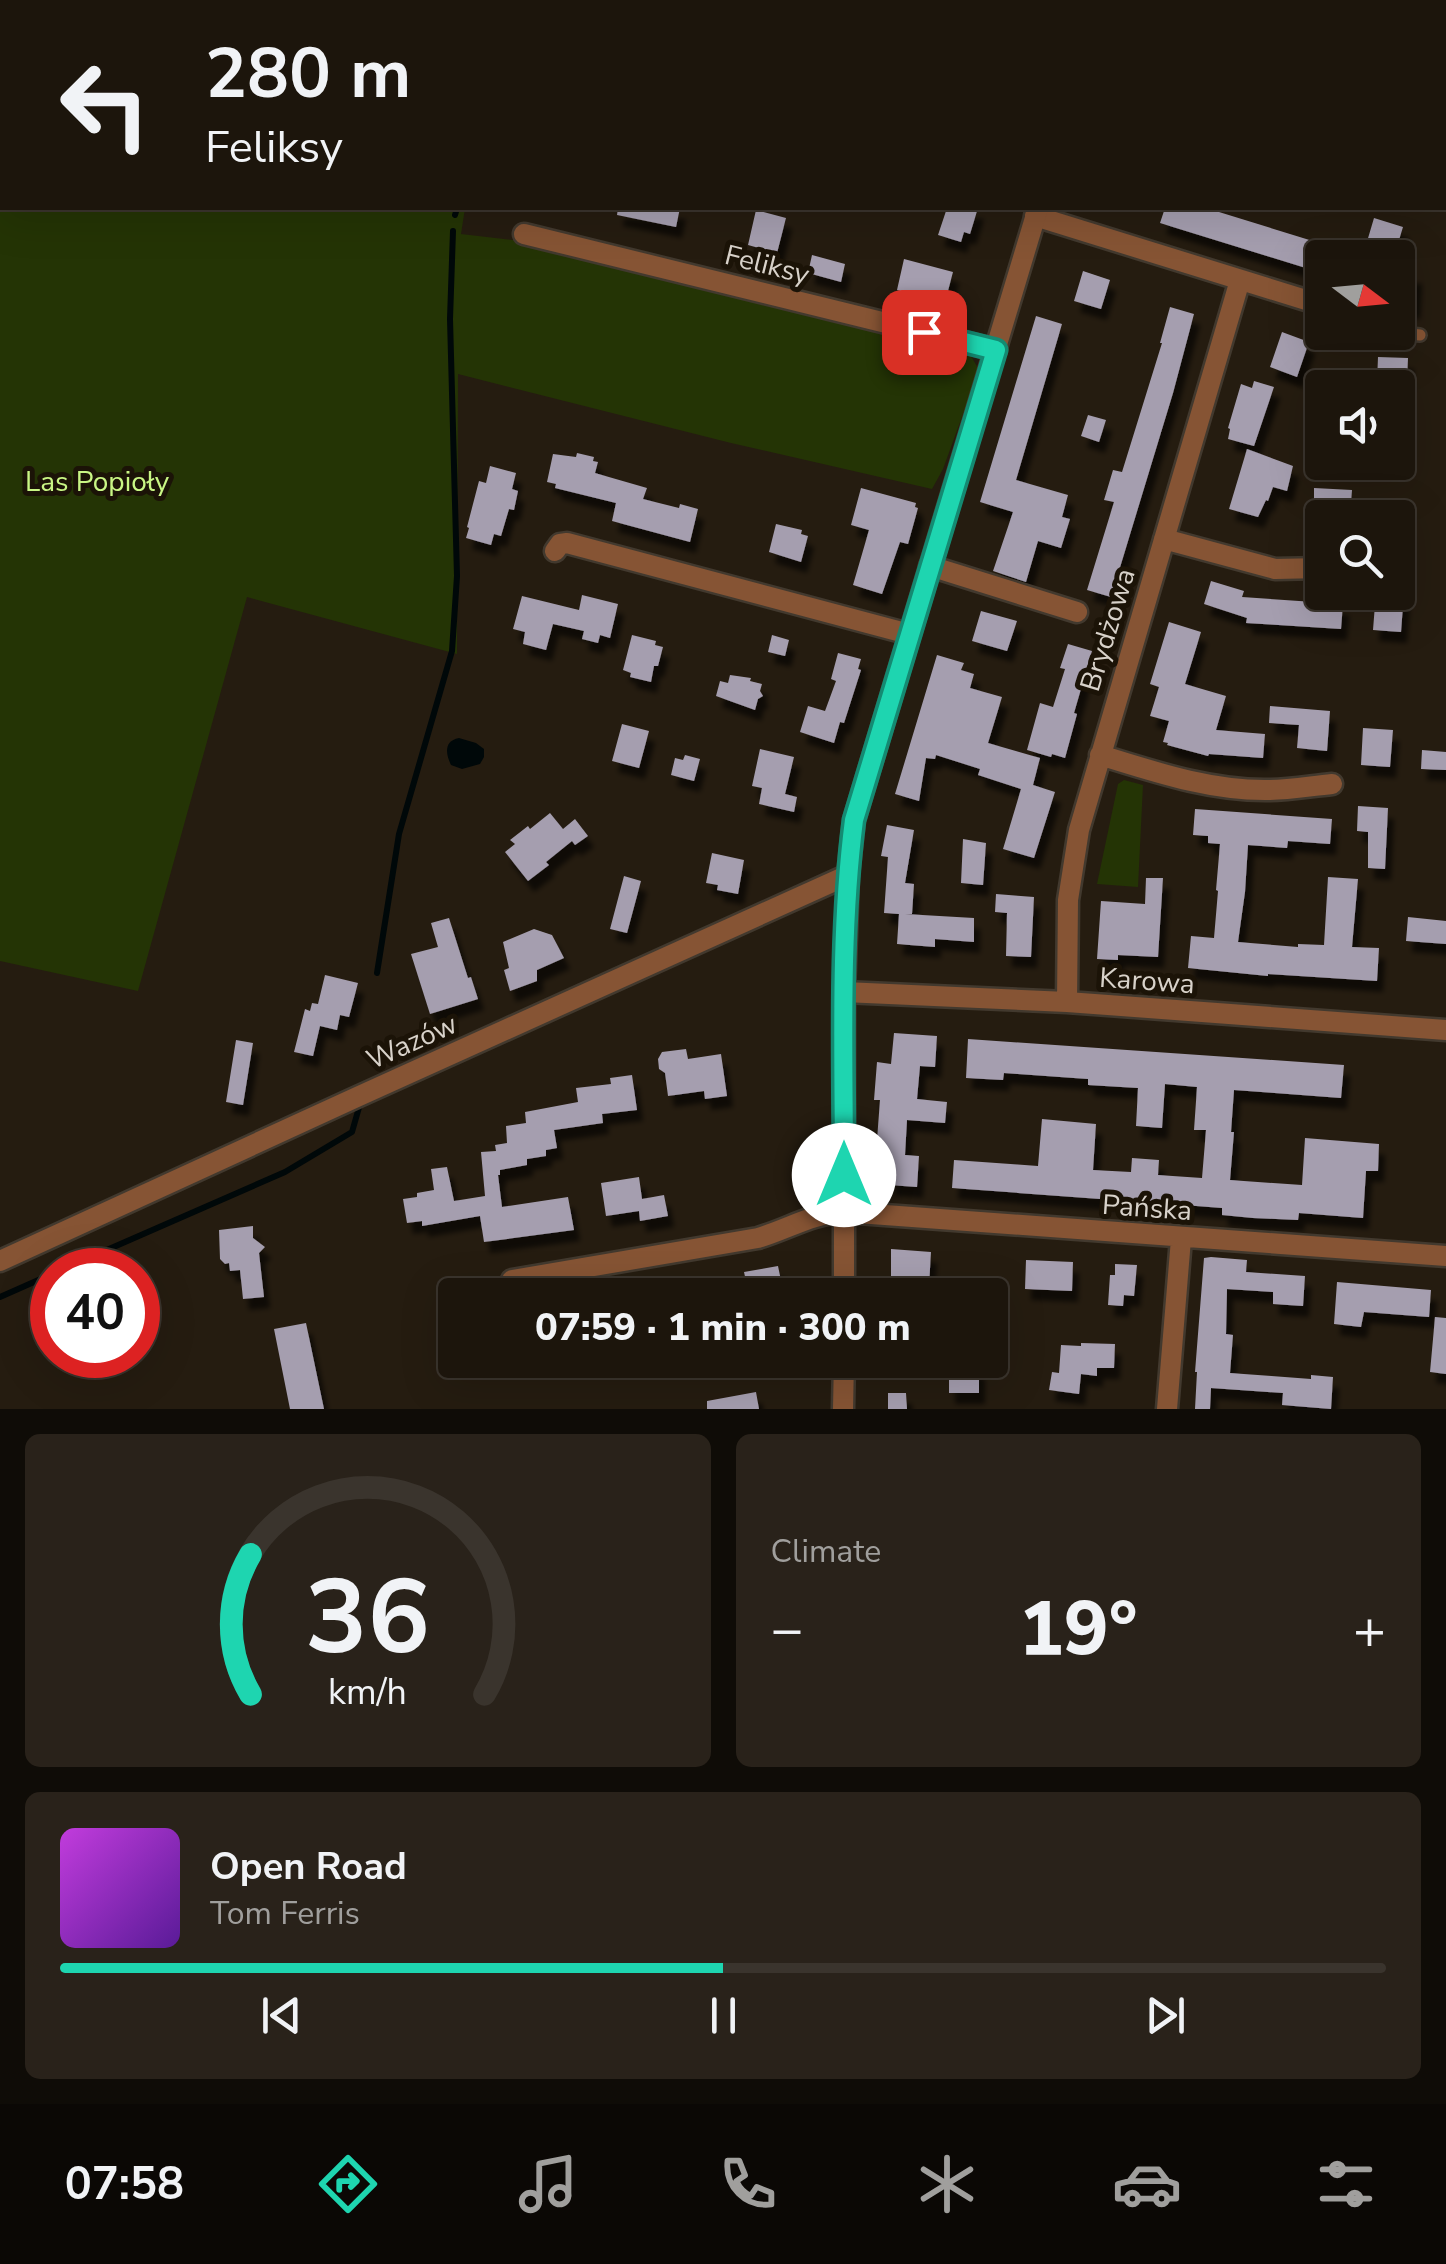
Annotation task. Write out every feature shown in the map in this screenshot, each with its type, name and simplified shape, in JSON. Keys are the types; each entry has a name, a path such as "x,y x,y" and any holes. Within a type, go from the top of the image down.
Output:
{"street":[{"path":"844,1278 844,992 854,820 1036,212 1305,301"},
{"name":"Feliksy","path":"524,234 996,350"},
{"name":"Brydżowa","path":"1067,1002 1070,882 1079,830 1240,280"},
{"path":"1164,539 1275,569 1305,568"},
{"path":"554,551 567,543 910,634"},
{"path":"930,566 1077,612"},
{"path":"1100,755 1175,778 1221,786 1268,790 1332,784"},
{"name":"Wazów","path":"0,1261 848,875"},
{"name":"Karowa","path":"844,992 1067,1002 1446,1030"},
{"name":"Pańska","path":"524,1278 758,1238 817,1215 844,1212 1446,1256"},
{"path":"1167,1409 1182,1238"},
{"path":"844,1378 844,1409"}],"lane":[{"path":"1415,334 1420,335"}],"green space":[{"name":"Las Popioły","path":"0,210 465,210 461,234 513,240 971,356 979,370 932,489 458,374 457,654 247,597 138,991 0,961"},
{"path":"1124,780 1143,785 1138,887 1097,884 1118,784"}],"shaded area":[{"path":"459,738 484,749 480,764 462,769 451,765 448,745"}],"building":[{"path":"618,210 680,210 676,227 617,215"},
{"path":"756,210 786,218 777,253 748,245"},
{"path":"946,210 977,210 970,234 964,232 961,242 938,235"},
{"path":"1164,210 1212,210 1310,240 1305,240 1305,268 1160,223"},
{"path":"1374,218 1403,227 1399,240 1367,240"},
{"path":"812,255 845,264 841,282 808,273"},
{"path":"904,259 953,272 945,302 938,300 937,307 902,298 904,292 897,290"},
{"path":"1083,271 1110,280 1101,309 1074,301"},
{"path":"1170,307 1194,314 1111,597 1087,590 1114,502 1104,500 1113,470 1122,472"},
{"path":"1036,316 1062,324 1016,480 1068,495 1062,517 1070,519 1061,548 1038,541 1026,582 993,571 1013,512 980,502"},
{"path":"1282,332 1305,341 1306,350 1297,377 1270,367"},
{"path":"1378,357 1408,358 1408,370 1377,370"},
{"path":"1254,381 1274,387 1254,446 1228,439 1228,428 1241,384 1252,388"},
{"path":"1088,415 1106,420 1099,442 1081,436"},
{"path":"1247,449 1293,466 1287,491 1273,487 1258,517 1229,509"},
{"path":"577,453 594,457 593,461 598,462 595,473 647,488 643,499 698,509 690,542 612,521 616,503 555,488 556,484 547,482 553,454 576,457"},
{"path":"490,466 516,473 512,489 518,491 501,536 494,534 491,545 466,538 479,481 486,483"},
{"path":"861,488 916,503 918,508 908,544 900,542 882,594 853,585 869,530 851,525"},
{"path":"1314,488 1352,490 1351,500 1314,500"},
{"path":"776,524 802,530 801,534 808,536 801,562 769,552"},
{"path":"1211,581 1244,591 1242,597 1305,601 1305,610 1343,610 1341,629 1246,623 1247,618 1204,604"},
{"path":"582,595 618,604 610,638 600,635 598,643 582,639 584,631 553,624 546,650 523,644 525,632 513,629 522,596 579,610"},
{"path":"1375,610 1403,610 1401,632 1373,630"},
{"path":"981,611 1017,621 1007,651 972,641"},
{"path":"1169,622 1201,632 1185,684 1226,696 1216,730 1265,734 1263,758 1208,756 1163,742 1169,721 1150,716 1159,687 1150,684"},
{"path":"632,635 656,641 655,645 663,647 651,682 630,677 631,673 623,670"},
{"path":"772,635 789,640 785,656 768,652"},
{"path":"1068,644 1092,651 1065,758 1052,754 1051,757 1027,750 1040,703 1053,707"},
{"path":"838,653 861,659 861,670 834,743 800,732 808,706 825,711 836,681 831,679"},
{"path":"937,655 964,663 961,670 974,674 970,688 1002,697 988,743 1040,758 1033,785 1055,792 1034,858 1003,849 1021,789 978,775 980,769 936,755 935,759 926,758 919,801 895,794"},
{"path":"730,675 762,684 763,696 755,710 716,696 720,681 728,683"},
{"path":"1270,706 1330,711 1327,751 1297,748 1299,725 1269,723"},
{"path":"622,724 649,731 639,768 612,761"},
{"path":"1363,728 1393,730 1390,767 1361,765"},
{"path":"760,749 794,757 785,794 797,797 794,812 759,804 762,788 752,786"},
{"path":"1422,750 1446,752 1446,770 1421,769"},
{"path":"685,755 700,759 694,781 671,775 675,758 683,760"},
{"path":"1358,806 1388,808 1385,869 1368,868 1368,832 1357,831"},
{"path":"1195,809 1332,819 1330,844 1288,841 1287,848 1248,845 1238,942 1324,945 1328,877 1358,879 1352,947 1379,948 1377,981 1188,968 1191,936 1214,938 1218,891 1220,844 1208,843 1208,836 1193,835"},
{"path":"550,813 563,829 575,819 588,836 575,845 572,841 528,881 505,852 515,844 510,840"},
{"path":"887,825 914,830 905,883 914,884 912,914 905,914 974,918 974,942 935,939 935,947 897,944 899,914 884,913 888,857 881,856"},
{"path":"963,839 986,843 983,885 961,883"},
{"path":"712,853 744,860 738,894 717,890 718,885 706,883"},
{"path":"624,876 641,881 627,933 610,929"},
{"path":"1146,878 1163,878 1158,957 1118,955 1118,960 1097,959 1101,901 1145,904"},
{"path":"996,894 1034,897 1031,957 1006,956 1007,913 995,912"},
{"path":"1408,917 1446,921 1446,944 1406,941"},
{"path":"449,918 478,999 430,1014 411,954 438,947 431,923"},
{"path":"534,929 552,935 564,958 537,970 537,981 510,991 503,942"},
{"path":"325,975 358,983 349,1017 340,1015 337,1030 320,1026 313,1056 294,1052 305,1009 310,1011 312,1003 318,1004"},
{"path":"894,1033 937,1036 935,1067 920,1066 917,1099 947,1102 945,1123 907,1120 905,1155 919,1156 917,1187 889,1185 891,1154 876,1153 880,1100 874,1100 877,1062 891,1064"},
{"path":"968,1039 1344,1065 1341,1098 1234,1090 1230,1180 1302,1185 1305,1138 1379,1144 1378,1171 1366,1171 1363,1218 1299,1213 1298,1220 1253,1218 1222,1215 1222,1208 1145,1202 1145,1206 1127,1205 1128,1201 952,1188 954,1160 1038,1166 1042,1119 1096,1124 1093,1170 1131,1172 1132,1158 1159,1160 1158,1175 1202,1178 1206,1130 1194,1130 1197,1087 1165,1084 1162,1128 1136,1126 1138,1088 1088,1085 1088,1079 1004,1073 1003,1080 966,1078"},
{"path":"236,1040 253,1043 243,1105 226,1102"},
{"path":"686,1049 688,1059 721,1054 727,1096 705,1099 704,1091 668,1096 665,1073 659,1069 658,1059 662,1052"},
{"path":"632,1075 637,1110 602,1114 603,1123 554,1130 557,1148 546,1150 546,1156 527,1159 527,1165 500,1170 498,1175 502,1207 568,1197 574,1230 484,1242 480,1216 422,1226 422,1221 407,1223 403,1199 434,1190 431,1169 447,1167 454,1201 485,1196 481,1152 496,1151 495,1145 507,1143 506,1126 526,1123 525,1112 578,1102 576,1088 611,1084 610,1078"},
{"path":"639,1177 642,1199 664,1195 668,1216 640,1221 639,1211 606,1216 601,1183"},
{"path":"253,1226 253,1238 265,1247 259,1253 264,1297 243,1299 240,1270 230,1271 229,1263 220,1259 219,1230"},
{"path":"891,1249 931,1252 929,1278 891,1278"},
{"path":"1204,1258 1247,1260 1246,1272 1305,1276 1303,1306 1273,1304 1273,1292 1227,1289 1226,1334 1233,1335 1230,1373 1333,1377 1331,1409 1282,1405 1283,1393 1211,1388 1210,1409 1195,1409"},
{"path":"1026,1260 1073,1262 1072,1291 1025,1289"},
{"path":"1115,1264 1137,1265 1134,1296 1124,1295 1123,1306 1108,1305 1110,1275 1115,1275"},
{"path":"778,1266 780,1278 745,1278 744,1272"},
{"path":"1337,1282 1431,1290 1429,1317 1364,1312 1361,1327 1334,1324"},
{"path":"1435,1317 1446,1318 1446,1374 1430,1372"},
{"path":"306,1323 324,1409 290,1409 274,1329"},
{"path":"1115,1344 1114,1368 1097,1368 1097,1376 1081,1374 1079,1394 1049,1390 1052,1372 1059,1373 1061,1345"},
{"path":"949,1378 979,1378 979,1393 949,1393"},
{"path":"756,1392 759,1409 707,1409 707,1401"},
{"path":"888,1393 906,1393 907,1409 888,1409"}],"waterway":[{"path":"455,215 456,210"},
{"path":"377,973 399,834 452,651 457,576 450,319 453,231"},
{"path":"111,1248 285,1172 352,1132 360,1104"},
{"path":"0,1297 30,1284"}],"route":[{"path":"844,1175 845,959 854,820 996,350 924,332"}]}
